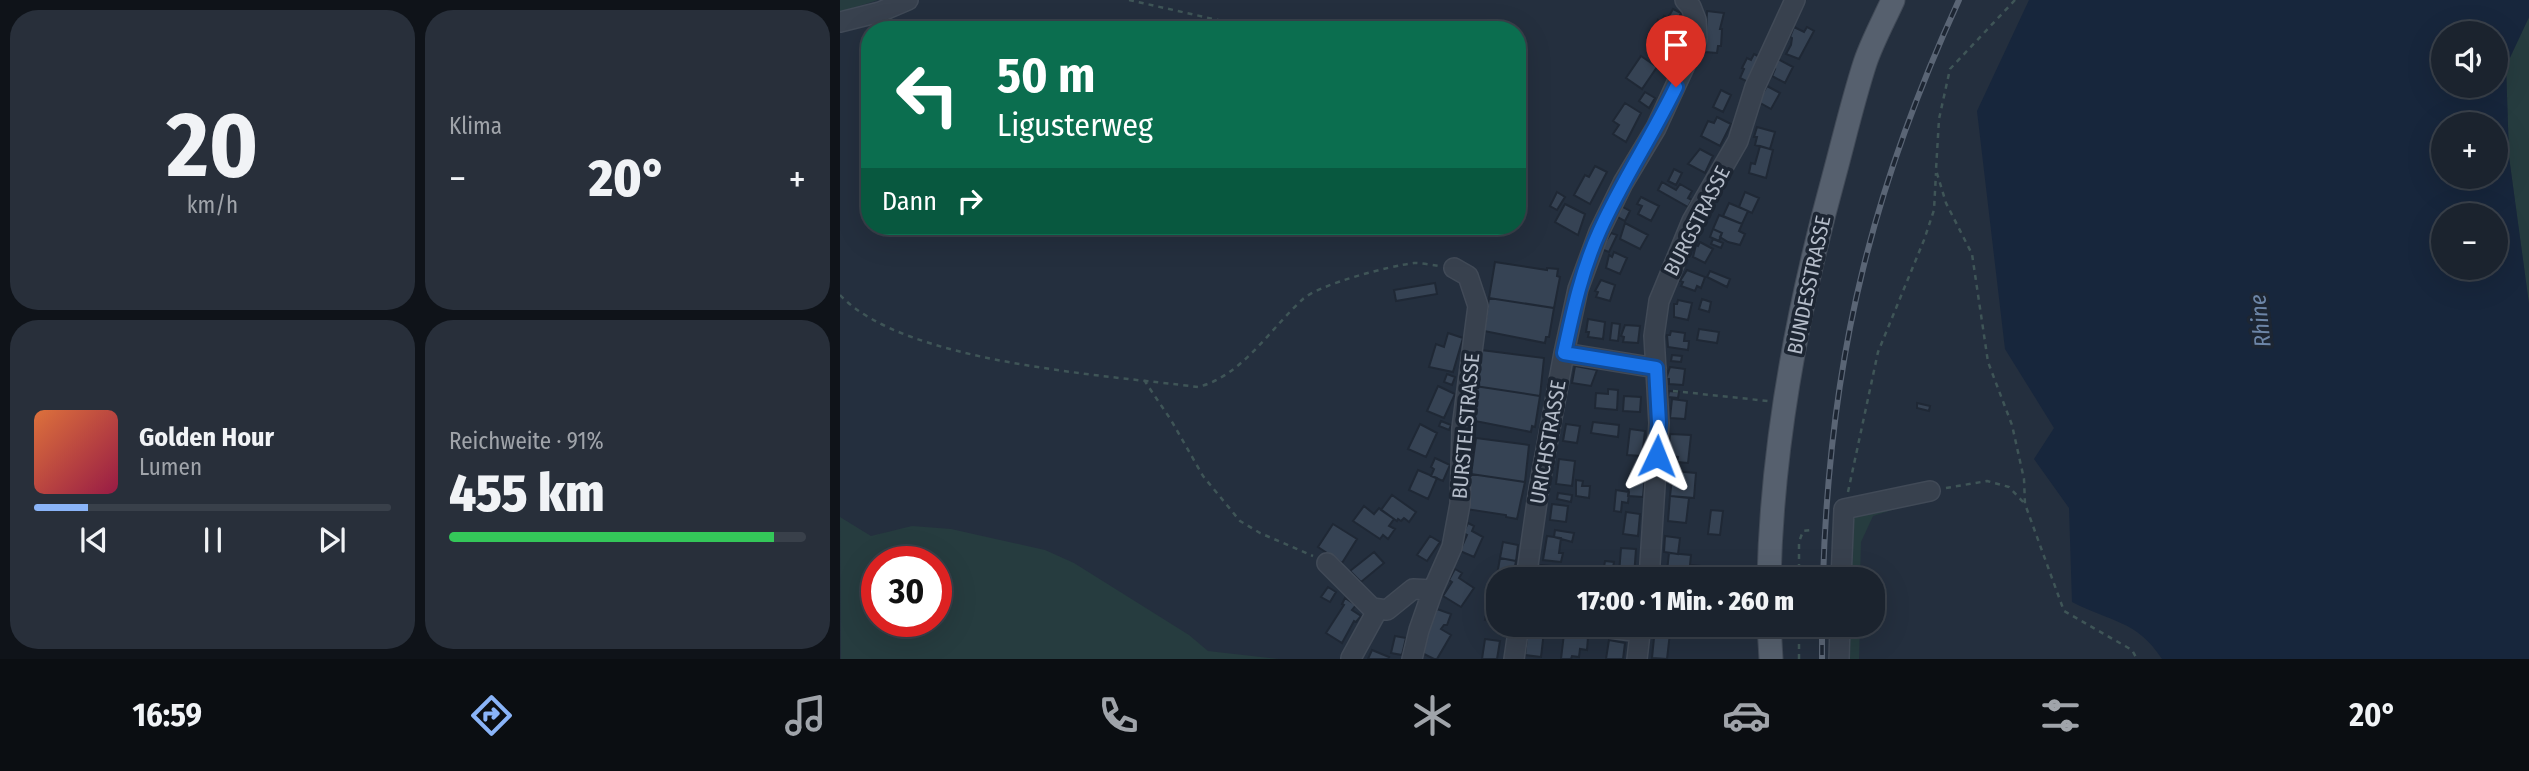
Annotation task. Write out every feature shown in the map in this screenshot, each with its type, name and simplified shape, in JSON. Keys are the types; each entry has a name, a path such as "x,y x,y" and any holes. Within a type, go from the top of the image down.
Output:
{"main road":[{"name":"BUNDESSTRASSE","path":"1769,567 1784,402 1804,298 1865,62 1894,0"},
{"path":"1770,637 1771,659"}],"street":[{"path":"840,22 880,12 908,0"},
{"name":"URICHSTRASSE","path":"1527,567 1564,353 1578,289 1599,232 1623,183 1657,128 1697,40 1696,20 1685,0"},
{"name":"BURGSTRASSE","path":"1650,567 1659,423 1654,336 1659,301 1692,221 1738,141 1755,87 1795,0"},
{"name":"BURSTELSTRASSE","path":"1412,659 1433,590 1452,547 1460,504 1462,428 1478,306 1468,276 1454,268"},
{"path":"1564,353 1656,368"},
{"path":"1841,567 1844,509 1930,491"},
{"path":"1326,563 1372,608 1387,610 1413,589 1433,590"},
{"path":"1351,658 1378,609"},
{"path":"1514,659 1517,637"},
{"path":"1637,659 1639,637"},
{"path":"1839,659 1840,637"}],"path":[{"path":"1129,0 1222,21"},
{"path":"1844,509 1878,352 1934,210 1939,119 1950,69 2015,0"},
{"path":"1936,170 1945,203 1972,254 1989,362 2012,425 2024,479 2025,504 2064,611 2132,650 2137,659"},
{"path":"840,295 852,308 884,327 929,344 1014,363 1198,387 1216,383 1233,370 1305,297 1326,285 1415,263 1454,268"},
{"path":"1144,380 1203,476 1240,521 1260,533 1303,549 1326,563"},
{"path":"1656,388 1784,402"},
{"path":"1930,491 1987,481 2010,487 2025,504"},
{"path":"1799,567 1799,542 1803,531 1812,530"},
{"path":"1799,637 1799,659"}],"green space":[{"path":"840,0 878,0 840,12"},
{"path":"2529,17 2529,304 2509,157 2508,62"},
{"path":"1921,501 1873,516 1861,542 1860,567 1847,567 1850,521 1861,514"},
{"path":"840,517 871,536 912,526 951,529 1045,550 1074,563 1189,635 1208,651 1279,659 841,659"},
{"path":"1845,637 1860,637 1859,659 1844,659"}],"water":[{"name":"Rhine","path":"2029,0 2529,0 2529,17 2508,62 2508,21 2431,21 2431,98 2507,98 2508,112 2431,112 2431,189 2508,189 2508,127 2509,157 2529,304 2529,659 2162,659 2153,646 2133,629 2072,602 2069,508 2034,459 2054,428 2005,349 1977,111"}],"building":[{"path":"1673,9 1683,16 1670,45 1661,41 1658,48 1651,45 1653,41 1647,38 1650,31 1655,33 1658,20 1661,22 1664,16 1668,18"},
{"path":"1707,11 1724,13 1720,29 1721,46 1718,46 1717,53 1705,52"},
{"path":"1794,27 1804,32 1807,27 1814,31 1799,59 1786,54 1791,45 1790,37"},
{"path":"1754,54 1760,57 1748,82 1740,78 1744,69 1742,68 1747,58 1751,60"},
{"path":"1641,56 1657,67 1642,89 1626,78"},
{"path":"1776,58 1793,67 1785,83 1772,76 1775,69 1771,67"},
{"path":"1767,86 1780,93 1771,109 1755,100 1759,91 1763,93"},
{"path":"1721,90 1731,95 1723,112 1713,107"},
{"path":"1645,92 1655,98 1649,108 1639,101"},
{"path":"1625,103 1641,113 1626,142 1613,134 1619,125 1613,121"},
{"path":"1717,117 1731,124 1720,146 1701,136 1708,121 1714,123"},
{"path":"1757,127 1775,132 1770,149 1755,145"},
{"path":"1760,146 1773,150 1766,178 1749,173 1751,163 1755,164"},
{"path":"1700,149 1713,156 1705,173 1688,164"},
{"path":"1595,166 1607,172 1590,204 1574,195 1585,175 1589,177"},
{"path":"1674,169 1682,173 1676,185 1668,181"},
{"path":"1662,182 1676,190 1680,184 1692,191 1688,198 1692,200 1688,207 1658,190"},
{"path":"1557,192 1565,197 1557,210 1550,206"},
{"path":"1745,192 1759,198 1752,213 1739,207"},
{"path":"1641,197 1659,206 1651,221 1638,214 1642,206 1637,204"},
{"path":"1729,203 1748,211 1742,224 1723,216"},
{"path":"1565,204 1585,214 1578,235 1555,222"},
{"path":"1621,206 1630,211 1625,221 1616,216"},
{"path":"1719,215 1742,224 1739,231 1745,234 1740,245 1728,242 1720,237 1722,233 1713,229"},
{"path":"1625,223 1648,235 1640,249 1620,239"},
{"path":"1713,229 1722,233 1719,241 1710,237"},
{"path":"1611,233 1617,235 1609,252 1601,249"},
{"path":"1713,239 1723,243 1721,248 1711,244"},
{"path":"1700,242 1713,249 1705,263 1693,257 1696,245"},
{"path":"1614,252 1627,258 1620,274 1606,268 1609,255 1612,257"},
{"path":"1495,262 1547,270 1558,269 1557,276 1560,277 1554,308 1489,298"},
{"path":"1687,270 1705,277 1701,288 1697,286 1695,291 1681,286 1683,282 1680,281"},
{"path":"1710,271 1730,279 1727,287 1707,277"},
{"path":"1601,280 1615,285 1610,301 1596,297 1598,292 1595,291"},
{"path":"1435,283 1437,294 1396,301 1394,290"},
{"path":"1489,298 1554,308 1549,337 1546,337 1545,343 1484,331"},
{"path":"1702,299 1711,302 1709,312 1699,309"},
{"path":"1678,300 1692,303 1688,320 1674,317 1674,304 1677,304"},
{"path":"1588,319 1605,322 1603,339 1588,337"},
{"path":"1612,323 1620,324 1618,341 1610,340"},
{"path":"1625,325 1640,326 1638,343 1623,342 1624,337 1621,336"},
{"path":"1699,329 1719,332 1717,343 1697,340"},
{"path":"1671,331 1685,333 1684,341 1689,341 1688,350 1668,347 1667,335 1670,335"},
{"path":"1448,333 1463,338 1453,372 1429,367 1436,344 1444,347"},
{"path":"1481,350 1544,358 1540,396 1475,386"},
{"path":"1672,355 1682,356 1681,362 1671,361"},
{"path":"1575,366 1597,370 1591,386 1572,383"},
{"path":"1670,367 1685,369 1683,385 1669,384 1669,379 1666,379"},
{"path":"1447,374 1455,377 1452,385 1444,382"},
{"path":"1438,386 1455,394 1444,418 1427,411"},
{"path":"1475,386 1540,396 1535,427 1532,426 1531,432 1470,420"},
{"path":"1608,389 1618,390 1617,410 1595,408 1596,393 1608,394"},
{"path":"1669,391 1679,392 1678,398 1668,397"},
{"path":"1624,396 1641,397 1640,412 1623,411"},
{"path":"1672,399 1687,401 1685,419 1670,418"},
{"path":"1917,403 1930,406 1929,411 1917,408"},
{"path":"1441,421 1451,425 1449,430 1439,426"},
{"path":"1593,422 1619,425 1618,437 1591,433"},
{"path":"1420,424 1437,433 1426,457 1408,449"},
{"path":"1566,424 1580,426 1577,443 1563,441"},
{"path":"1630,429 1645,431 1642,456 1627,455"},
{"path":"1670,434 1691,435 1688,463 1677,462 1678,457 1668,456"},
{"path":"1476,438 1529,445 1525,482 1471,474"},
{"path":"1435,458 1450,465 1443,481 1431,476"},
{"path":"1559,459 1575,461 1572,486 1556,484"},
{"path":"1418,470 1437,478 1428,499 1409,490"},
{"path":"1673,471 1696,473 1694,498 1670,496"},
{"path":"1471,474 1525,482 1517,519 1466,509"},
{"path":"1635,474 1645,475 1643,497 1628,496 1630,478 1635,478"},
{"path":"1576,480 1583,481 1582,486 1590,486 1589,498 1576,496"},
{"path":"1616,490 1629,492 1628,503 1622,502 1621,512 1614,511"},
{"path":"1558,493 1572,495 1571,502 1557,499"},
{"path":"1392,495 1416,512 1409,522 1404,518 1397,521 1381,510"},
{"path":"1670,496 1689,498 1686,523 1668,521"},
{"path":"1552,504 1568,506 1566,522 1550,520"},
{"path":"1364,506 1374,514 1379,508 1394,519 1389,526 1395,529 1388,539 1383,535 1380,539 1353,521"},
{"path":"1711,510 1723,511 1720,535 1708,534"},
{"path":"1626,512 1640,514 1638,536 1623,534"},
{"path":"1468,523 1474,526 1472,531 1483,537 1474,557 1460,551 1467,535 1463,533"},
{"path":"1333,524 1357,539 1342,563 1318,547"},
{"path":"1555,530 1574,533 1572,542 1554,537"},
{"path":"1430,536 1440,542 1427,561 1417,555"},
{"path":"1547,536 1561,538 1561,562 1543,560"},
{"path":"1665,536 1680,538 1678,554 1664,552"},
{"path":"1503,542 1518,545 1516,561 1500,558"},
{"path":"1621,548 1636,549 1635,567 1620,567"},
{"path":"1374,552 1384,563 1361,582 1350,571"},
{"path":"1669,553 1691,555 1690,565 1700,566 1700,567 1667,567"},
{"path":"1500,558 1516,561 1515,567 1498,567"},
{"path":"1605,561 1614,562 1613,567 1604,567"},
{"path":"1455,569 1462,573 1459,578 1474,588 1461,607 1443,596 1452,582 1449,580"},
{"path":"1328,587 1336,592 1330,602 1321,597"},
{"path":"1345,598 1356,605 1352,610 1361,616 1354,621 1342,643 1326,633 1344,605 1342,604"},
{"path":"1437,609 1451,614 1447,625 1441,629 1451,635 1437,659 1434,659 1420,652 1423,638"},
{"path":"1395,636 1406,638 1402,655 1391,653"},
{"path":"1527,637 1543,637 1541,657 1525,655"},
{"path":"1564,637 1588,637 1587,650 1580,649 1579,657 1561,659"},
{"path":"1670,637 1667,659 1652,658 1654,638"},
{"path":"1485,639 1500,641 1497,659 1482,659"},
{"path":"1609,640 1625,643 1623,659 1606,659"},
{"path":"1372,650 1389,657 1368,659"}],"railway":[{"path":"1824,567 1827,501 1840,384 1863,269 1905,133 1959,0"},
{"path":"1822,637 1822,659"}],"route":[{"path":"1657,456 1659,423 1656,368 1564,353 1578,289 1599,232 1623,183 1657,128 1676,87"}]}
